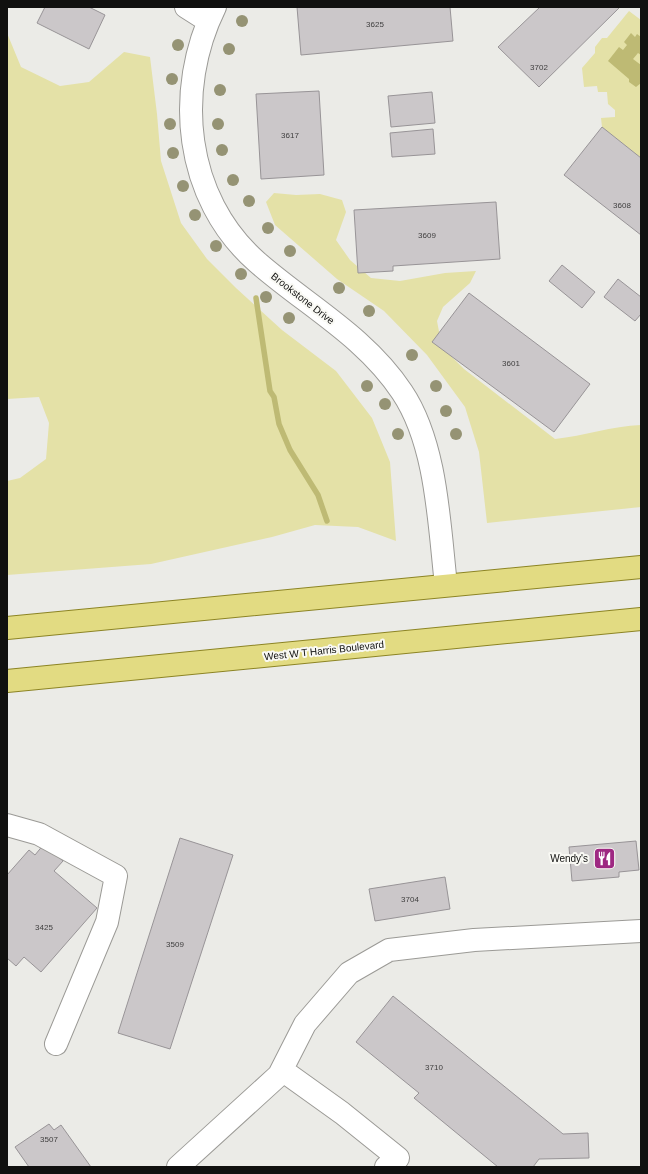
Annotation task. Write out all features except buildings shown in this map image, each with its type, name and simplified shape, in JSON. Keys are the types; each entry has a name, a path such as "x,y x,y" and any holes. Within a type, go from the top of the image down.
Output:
{"main road":[{"path":"7,628 641,567"},
{"name":"West W T Harris Boulevard","path":"7,681 641,619"}],"street":[{"path":"186,7 212,14"},
{"name":"Brookstone Drive","path":"212,14 198,47 193,74 190,115 195,157 205,189 230,232 250,256 357,340 384,367 403,393 415,416 432,466 446,585"},
{"path":"7,824 39,834 116,876 107,922 56,1044"},
{"path":"182,1166 279,1075 305,1024 349,973 389,950 474,940 641,931"},
{"path":"282,1070 342,1113 397,1164"}],"shaded area":[{"path":"629,11 641,20 641,158 602,127 601,118 615,117 615,110 608,104 607,92 598,92 597,86 584,87 582,68 595,53 595,47 602,38 607,38"},
{"path":"7,33 21,67 60,86 89,82 124,52 150,57 161,161 181,223 207,259 236,288 282,330 336,371 372,418 390,462 396,541 358,527 315,525 272,537 151,564 7,575 7,481 20,478 46,459 49,423 39,397 7,399"},
{"path":"631,33 635,37 637,34 641,37 641,55 638,53 633,59 641,65 641,83 636,87 608,61 619,47 623,50 627,45 624,42"},
{"path":"274,193 296,195 320,194 342,200 346,212 336,240 350,260 371,278 400,281 445,273 476,271 470,283 443,307 437,321 442,347 464,369 555,439 619,427 641,425 641,507 487,523 479,452 465,407 427,355 384,311 337,279 275,225 266,202"}],"waterway":[{"path":"256,298 270,391 274,397 279,424 290,450 318,495 327,521"}],"place":[{"name":"Wendy's","path":"604,858"}]}
